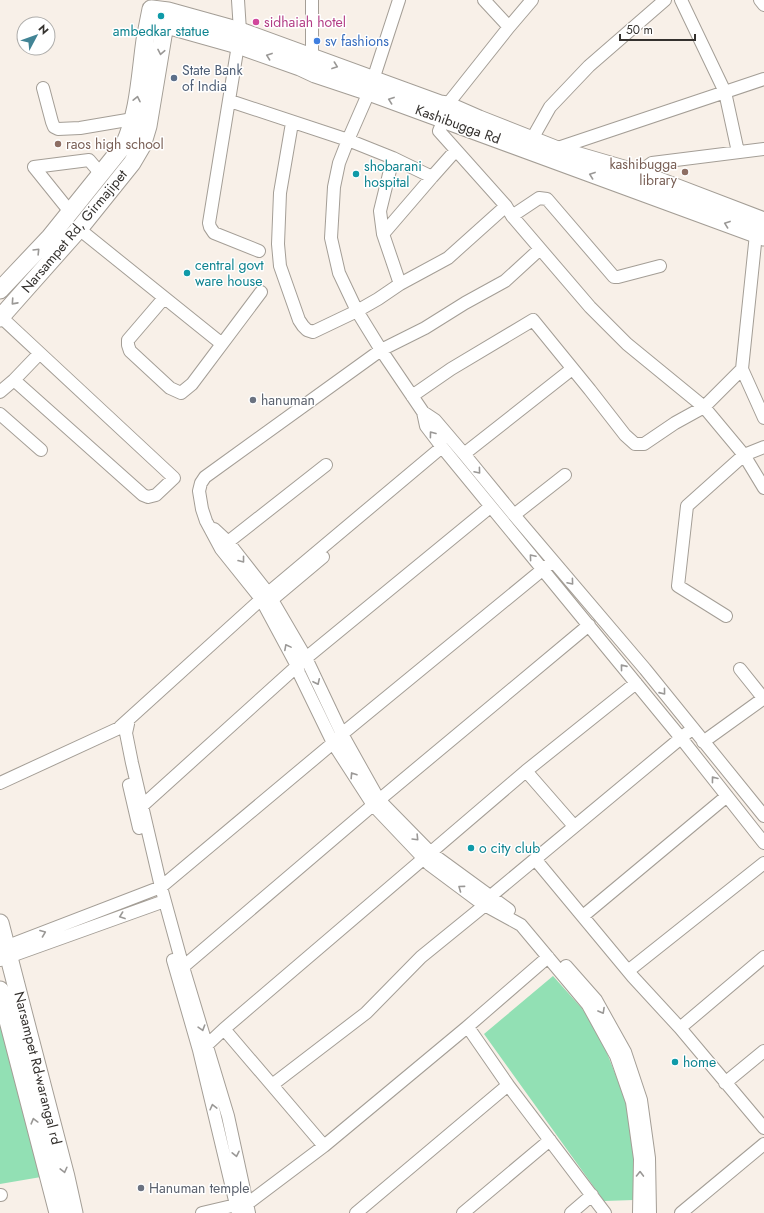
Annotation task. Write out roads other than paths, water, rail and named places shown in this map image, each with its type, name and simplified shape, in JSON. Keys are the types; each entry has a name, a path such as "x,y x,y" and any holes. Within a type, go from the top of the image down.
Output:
{"main road":[{"name":"Kashibugga Rd","path":"157,8 239,38 322,77 371,85"},
{"name":"Narsampet Rd, Girmajipet","path":"0,290 71,213 124,145 130,131 140,87 145,39 157,8"},
{"name":"Narsampet Rd, Girmajipet","path":"0,317 79,229 132,162 142,146 148,126 157,8"},
{"name":"Kashibugga Rd","path":"239,38 312,57 371,85 444,110 637,182"},
{"name":"Kashibugga Rd","path":"444,110 479,119 532,139 761,231"},
{"name":"Narsampet Rd-warangal rd","path":"0,923 4,953 74,1213"},
{"name":"Narsampet Rd-warangal rd","path":"0,990 58,1213"}],"street":[{"path":"238,0 239,38 230,101 209,222 210,228 214,232 259,251"},
{"path":"312,0 312,57"},
{"path":"399,0 371,85 339,163 334,187 331,238 339,273 357,311 381,350 423,412 435,420 464,454 645,669 764,816"},
{"path":"484,0 508,27"},
{"path":"532,0 508,27 444,110 439,131 506,206 512,216 590,307 627,344 704,407 744,455 764,488"},
{"path":"532,139 550,107 589,66 665,0"},
{"path":"681,0 725,92 738,152"},
{"path":"760,0 764,5"},
{"path":"555,149 764,79"},
{"path":"43,88 52,122 54,127 58,129 80,128 133,119"},
{"path":"230,101 292,123 348,140 393,158 432,177"},
{"path":"292,123 280,193 278,244 280,266 286,284 299,320 302,326 307,330 313,332 357,311 400,284 448,258 506,206"},
{"path":"637,182 645,168 652,163 764,149"},
{"path":"383,234 456,150"},
{"path":"393,158 380,211 383,234 400,284"},
{"path":"71,213 34,167 89,160 101,174"},
{"path":"512,216 539,198 547,199 614,277 660,266"},
{"path":"79,229 222,344"},
{"path":"761,231 742,369 764,418"},
{"path":"266,599 221,549 206,521 202,509 199,491 200,483 205,477 381,350 425,328 504,281 540,249"},
{"path":"164,298 128,340 128,346 130,351 170,388 181,393 192,384 261,292"},
{"path":"0,317 174,478 156,495 148,497 143,495 14,380"},
{"path":"412,396 451,370 533,320 625,435 635,444 644,444 675,422 704,407 742,369"},
{"path":"0,392 39,354"},
{"path":"464,454 572,369"},
{"path":"423,412 426,426 444,450 683,741 764,843"},
{"path":"0,414 41,450"},
{"path":"726,616 678,586 687,506 744,455 764,447"},
{"path":"0,783 122,731 266,599 444,450"},
{"path":"228,542 326,465"},
{"path":"514,515 565,475"},
{"path":"142,806 303,665 492,510"},
{"path":"206,521 228,542 266,599 344,737 379,805"},
{"path":"4,953 158,888 335,746 344,737 556,564"},
{"path":"183,967 379,805 590,627"},
{"path":"303,665 335,746 379,805 430,859 521,925 588,1005 616,1056 632,1102 640,1159 639,1213"},
{"path":"538,862 574,826 683,741 764,699 740,669"},
{"path":"207,1045 224,1029 430,859 528,773 638,686"},
{"path":"122,731 142,806 158,888 159,903 175,969 243,1209"},
{"path":"122,731 133,804 228,1116 243,1209"},
{"path":"272,1085 366,1013 421,957 683,741"},
{"path":"528,773 574,826"},
{"path":"585,918 728,798"},
{"path":"538,862 631,974 682,1031 764,1128"},
{"path":"631,974 764,863"},
{"path":"631,974 764,869"},
{"path":"488,901 523,919 596,1000 625,1052 641,1100 649,1158 650,1213"},
{"path":"4,953 159,903"},
{"path":"682,1031 764,957"},
{"path":"202,1213 243,1209 327,1152 472,1033 550,960"},
{"path":"243,1209 324,1146 550,960"},
{"path":"682,1031 764,964"},
{"path":"224,1029 324,1146"},
{"path":"472,1033 508,1085 605,1213"},
{"path":"728,1086 764,1051"},
{"path":"728,1086 764,1061"},
{"path":"356,1213 508,1085"},
{"path":"463,1213 550,1140"},
{"path":"681,1213 764,1144"},
{"path":"694,1213 764,1153"},
{"path":"571,1213 592,1195"}],"place":[{"name":"ambedkar statue","path":"161,16"},
{"name":"sidhaiah hotel","path":"256,22"},
{"name":"sv fashions","path":"317,41"},
{"name":"State Bank of India","path":"174,78"},
{"name":"raos high school","path":"58,144"},
{"name":"kashibugga library","path":"685,172"},
{"name":"shobarani hospital","path":"356,174"},
{"name":"central govt ware house","path":"187,273"},
{"name":"hanuman","path":"253,400"},
{"name":"o city club","path":"471,848"},
{"name":"home","path":"675,1062"},
{"name":"Hanuman temple","path":"141,1188"}]}
